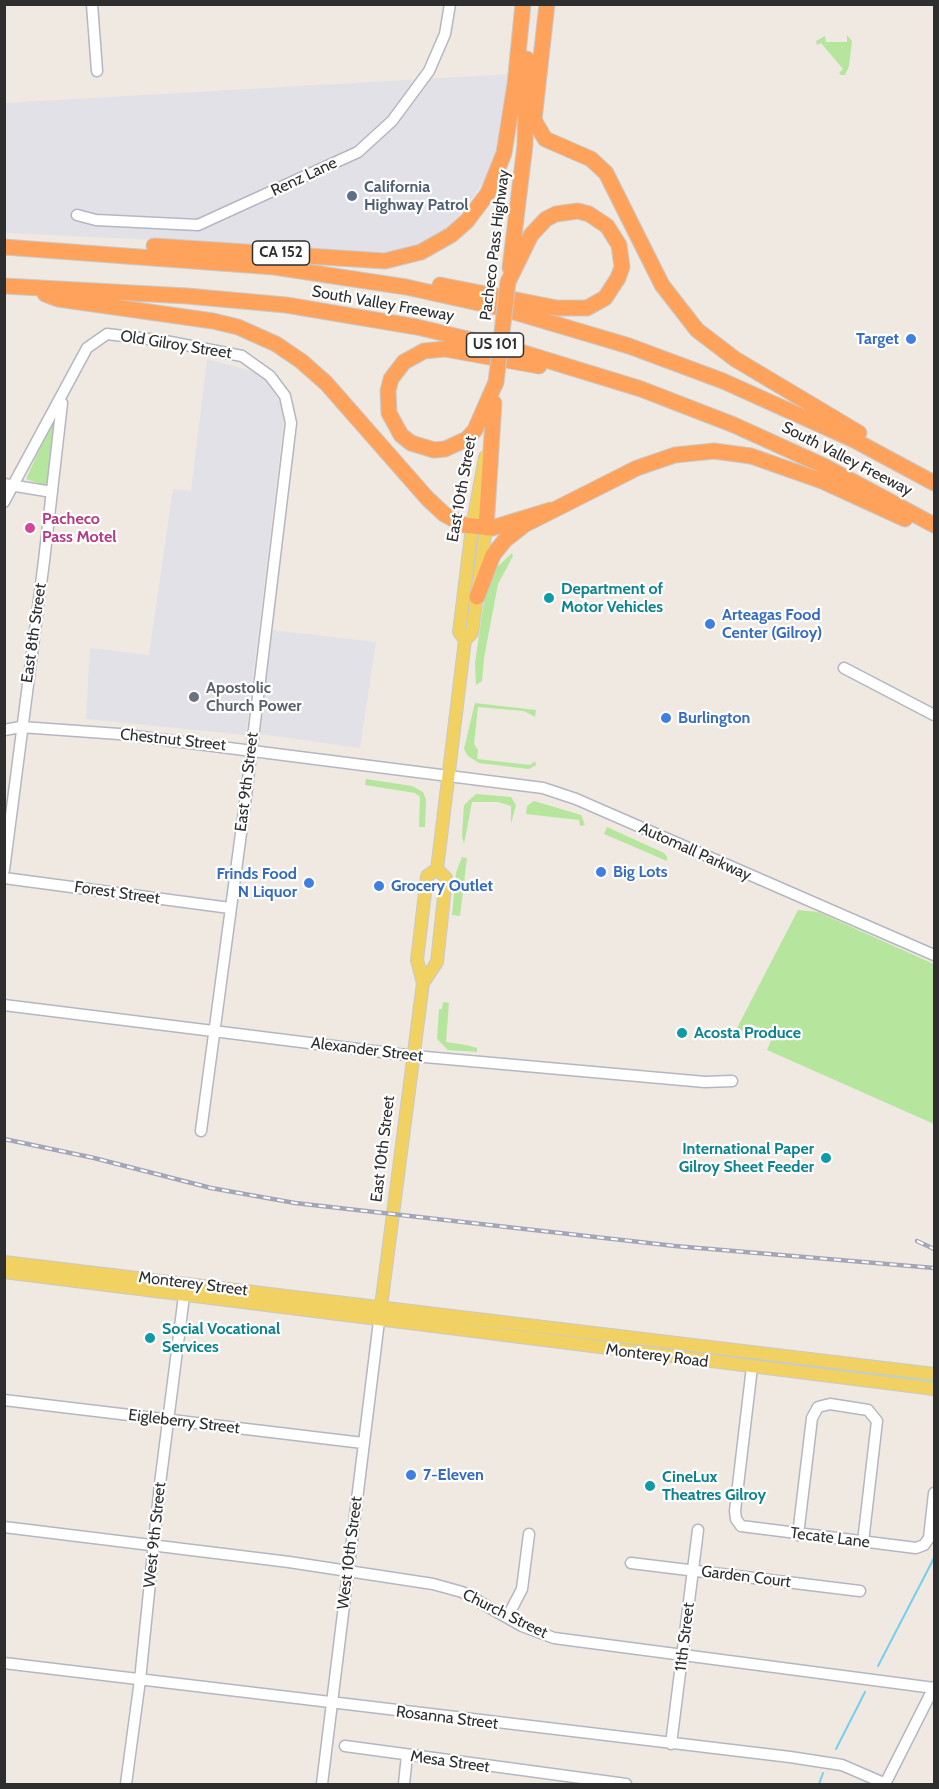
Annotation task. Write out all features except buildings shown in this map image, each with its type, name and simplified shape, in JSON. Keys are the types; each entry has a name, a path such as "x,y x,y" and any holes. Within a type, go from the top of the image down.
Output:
{"highway":[{"name":"CA 152","path":"4,245 224,249 371,261 405,257 427,249 451,235 467,221 495,180 504,153 523,4"},
{"name":"Pacheco Pass Highway","path":"492,421 525,146 530,4"},
{"name":"Pacheco Pass Highway","path":"525,146 534,120 548,4"},
{"path":"534,120 545,139 591,159 606,173 662,285 697,330 735,359 859,432 886,456"},
{"path":"525,146 571,151"},
{"path":"307,271 448,286 577,310 596,304 613,289 622,267 619,244 607,226 589,214 578,211 556,214 546,219 531,235 508,282"},
{"name":"South Valley Freeway","path":"4,245 208,260 307,271 470,301 619,343 754,394 886,456 934,483"},
{"name":"South Valley Freeway","path":"4,286 253,301 374,318 525,353 672,401 795,452 934,525"},
{"path":"24,287 58,298 225,324 276,344 301,361 338,394 435,506 454,520 479,528 514,523 551,510"},
{"path":"496,382 475,430 467,439 445,449 434,450 411,443 401,435 389,412 388,391 397,369 412,356 434,349 534,365 672,401"},
{"name":"East 10th Street","path":"479,528 492,421"},
{"path":"477,597 486,568 502,543 524,525 663,458 695,452 727,452 787,467 934,534"}],"main road":[{"name":"East 10th Street","path":"379,1321 423,983 417,960 427,876 437,869 465,640 472,633 477,597 479,528"},
{"name":"East 10th Street","path":"465,640 459,632 479,528"},
{"name":"East 10th Street","path":"423,983 437,962 446,878 437,869"},
{"name":"Monterey Street","path":"4,1262 379,1321"},
{"name":"Monterey Street","path":"4,1272 381,1306"},
{"name":"Monterey Road","path":"381,1306 934,1374"},
{"name":"Monterey Road","path":"379,1321 934,1389"}],"street":[{"path":"92,4 97,71"},
{"name":"Renz Lane","path":"77,215 96,220 198,225 358,152 392,121 429,71 445,34 450,4"},
{"name":"Old Gilroy Street","path":"4,502 9,484 62,396 87,348 107,334 165,341 242,356 270,376 285,396"},
{"name":"East 8th Street","path":"4,870 62,396"},
{"name":"East 9th Street","path":"201,1131 291,423 285,396"},
{"path":"9,484 52,492"},
{"path":"844,668 934,715"},
{"name":"Chestnut Street","path":"4,730 21,727 119,734 251,749 448,776"},
{"name":"Automall Parkway","path":"448,776 534,786 565,795 934,955"},
{"name":"Forest Street","path":"4,878 230,908"},
{"name":"Alexander Street","path":"4,1005 414,1056 705,1082 732,1081"},
{"name":"West 9th Street","path":"126,1785 185,1290"},
{"name":"West 10th Street","path":"322,1785 379,1321"},
{"name":"Tecate Lane","path":"752,1367 735,1511 738,1523 748,1529 912,1548 924,1545 929,1539 934,1492"},
{"name":"Eigleberry Street","path":"4,1400 363,1443"},
{"path":"798,1534 813,1414 818,1407 826,1404 868,1410 877,1421 863,1542"},
{"name":"Church Street","path":"4,1527 155,1545 448,1587 478,1599 522,1626 554,1638 934,1688"},
{"name":"11th Street","path":"671,1744 698,1530"},
{"path":"508,1616 522,1589 530,1534"},
{"name":"Garden Court","path":"631,1563 860,1591"},
{"name":"Rosanna Street","path":"4,1663 843,1765 885,1784"},
{"path":"885,1784 934,1688"},
{"name":"Mesa Street","path":"345,1746 554,1781 626,1785"},
{"path":"404,1785 407,1755"}],"shaded area":[{"path":"511,74 503,106 493,169 454,223 427,243 390,252 349,253 263,245 5,233 5,103"},
{"path":"207,359 263,374 285,412 246,735 86,719 90,648 149,655 173,489 191,491"},
{"path":"272,630 376,642 360,748 260,734"}],"green space":[{"path":"847,35 852,41 849,66 845,75 841,75 839,73 843,69 821,43 817,45 816,41 825,36 826,42 847,42"},
{"path":"57,412 49,487 26,479"},
{"path":"512,553 513,556 498,584 482,681 476,685 475,663 485,594 493,571"},
{"path":"475,703 536,710 535,717 524,711 478,707 474,744 478,750 477,759 530,765 535,761 536,765 529,769 479,763 468,756 464,749"},
{"path":"366,779 412,786 423,792 426,800 425,827 419,827 420,797 415,793 365,785"},
{"path":"476,794 511,797 516,805 511,824 511,806 498,802 472,802 464,844 462,836 464,805"},
{"path":"534,801 581,815 585,825 580,826 579,820 526,814 527,806"},
{"path":"607,827 664,853 667,861 604,834"},
{"path":"462,857 467,858 460,916 452,915 456,873"},
{"path":"798,910 818,912 934,964 934,1124 767,1050 774,1034 750,1024 746,1032 737,1028"},
{"path":"443,1002 449,1003 446,1042 477,1048 477,1052 448,1050 437,1039 439,1009 442,1009"},
{"path":"676,1348 934,1379 934,1384 675,1352"}],"waterway":[{"path":"878,1666 934,1558"},
{"path":"836,1749 865,1692"},
{"path":"819,1784 823,1773"}],"railway":[{"path":"4,1139 94,1158 211,1188 295,1203 675,1246 934,1268"},
{"path":"917,1241 934,1249"}],"place":[{"name":"California Highway Patrol","path":"352,196"},
{"name":"Target","path":"911,339"},
{"name":"Pacheco Pass Motel","path":"30,528"},
{"name":"Department of Motor Vehicles","path":"549,598"},
{"name":"Arteagas Food Center (Gilroy)","path":"710,624"},
{"name":"Apostolic Church Power","path":"194,697"},
{"name":"Burlington","path":"666,718"},
{"name":"Big Lots","path":"601,872"},
{"name":"Frinds Food N Liquor","path":"309,883"},
{"name":"Grocery Outlet","path":"379,886"},
{"name":"Acosta Produce","path":"682,1033"},
{"name":"International Paper Gilroy Sheet Feeder","path":"826,1158"},
{"name":"Social Vocational Services","path":"150,1338"},
{"name":"7-Eleven","path":"411,1475"},
{"name":"CineLux Theatres Gilroy","path":"650,1486"}]}
